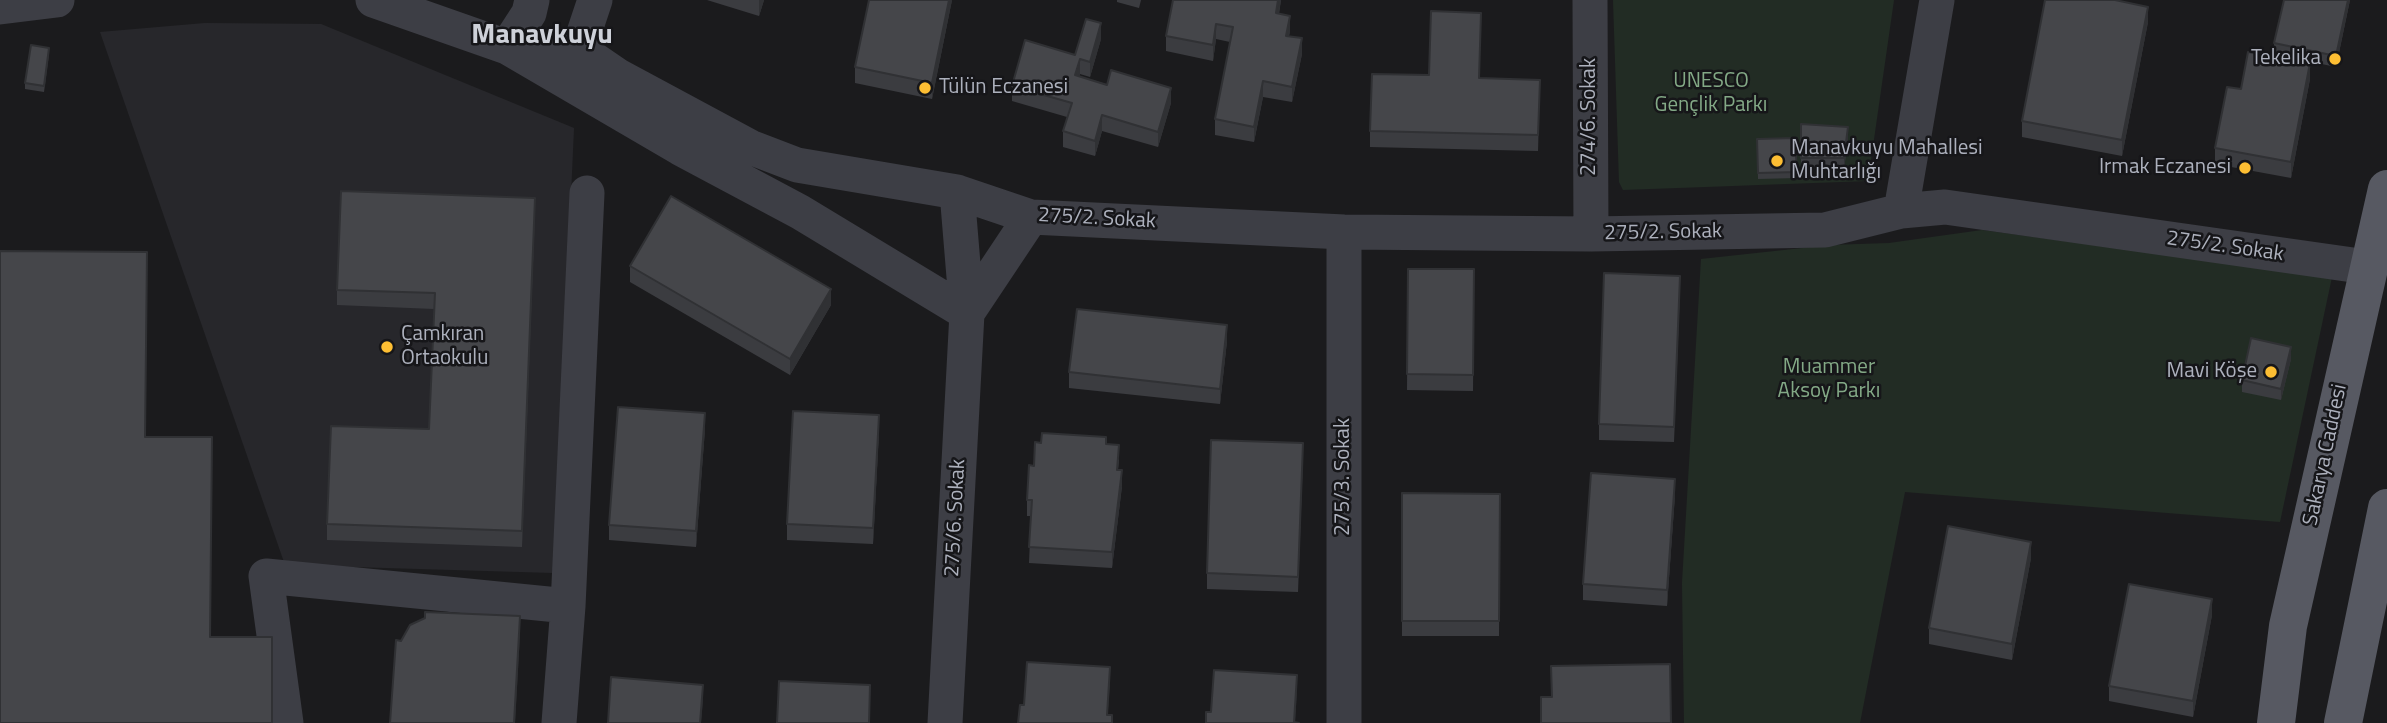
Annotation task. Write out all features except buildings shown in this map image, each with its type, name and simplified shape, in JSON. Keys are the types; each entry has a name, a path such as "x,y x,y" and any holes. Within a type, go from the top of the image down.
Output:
{"main road":[{"name":"Sakarya Caddesi","path":"2276,723 2288,626 2367,267 2387,189"},
{"path":"2343,723 2387,508"}],"street":[{"path":"0,13 57,0"},
{"path":"373,0 507,47 680,148 800,212 967,313"},
{"path":"507,47 529,13 532,0"},
{"path":"567,82 595,0"},
{"name":"274/6. Sokak","path":"1590,0 1591,234"},
{"path":"1901,211 1937,0"},
{"path":"507,47 580,50"},
{"name":"275/2. Sokak","path":"580,50 630,82 762,152 797,165 957,192 1031,217 1344,232 1591,234 1825,230 1901,211 1945,206 2367,267"},
{"path":"957,192 967,313"},
{"path":"559,723 568,606 587,193"},
{"path":"967,313 1031,217"},
{"name":"275/3. Sokak","path":"1344,232 1344,723"},
{"name":"275/6. Sokak","path":"945,723 967,313"},
{"path":"286,723 266,576 568,606"}],"shaded area":[{"name":"Çamkıran Ortaokulu","path":"205,23 321,24 574,128 554,573 285,565 100,32"}],"green space":[{"name":"UNESCO Gençlik Parkı","path":"1613,0 1894,0 1868,181 1623,190 1619,182"},
{"name":"Muammer Aksoy Parkı","path":"1982,230 2332,277 2280,522 1905,492 1860,723 1684,723 1682,583 1701,259 1830,245 1889,243"}],"place":[{"name":"Tekelika","path":"2335,59"},
{"name":"Tülün Eczanesi","path":"925,88"},
{"name":"Manavkuyu Mahallesi Muhtarlığı","path":"1777,161"},
{"name":"Irmak Eczanesi","path":"2245,168"},
{"name":"Çamkıran Ortaokulu","path":"387,347"},
{"name":"Mavi Köşe","path":"2271,372"}],"district":[{"name":"Manavkuyu","path":"542,36"}]}
